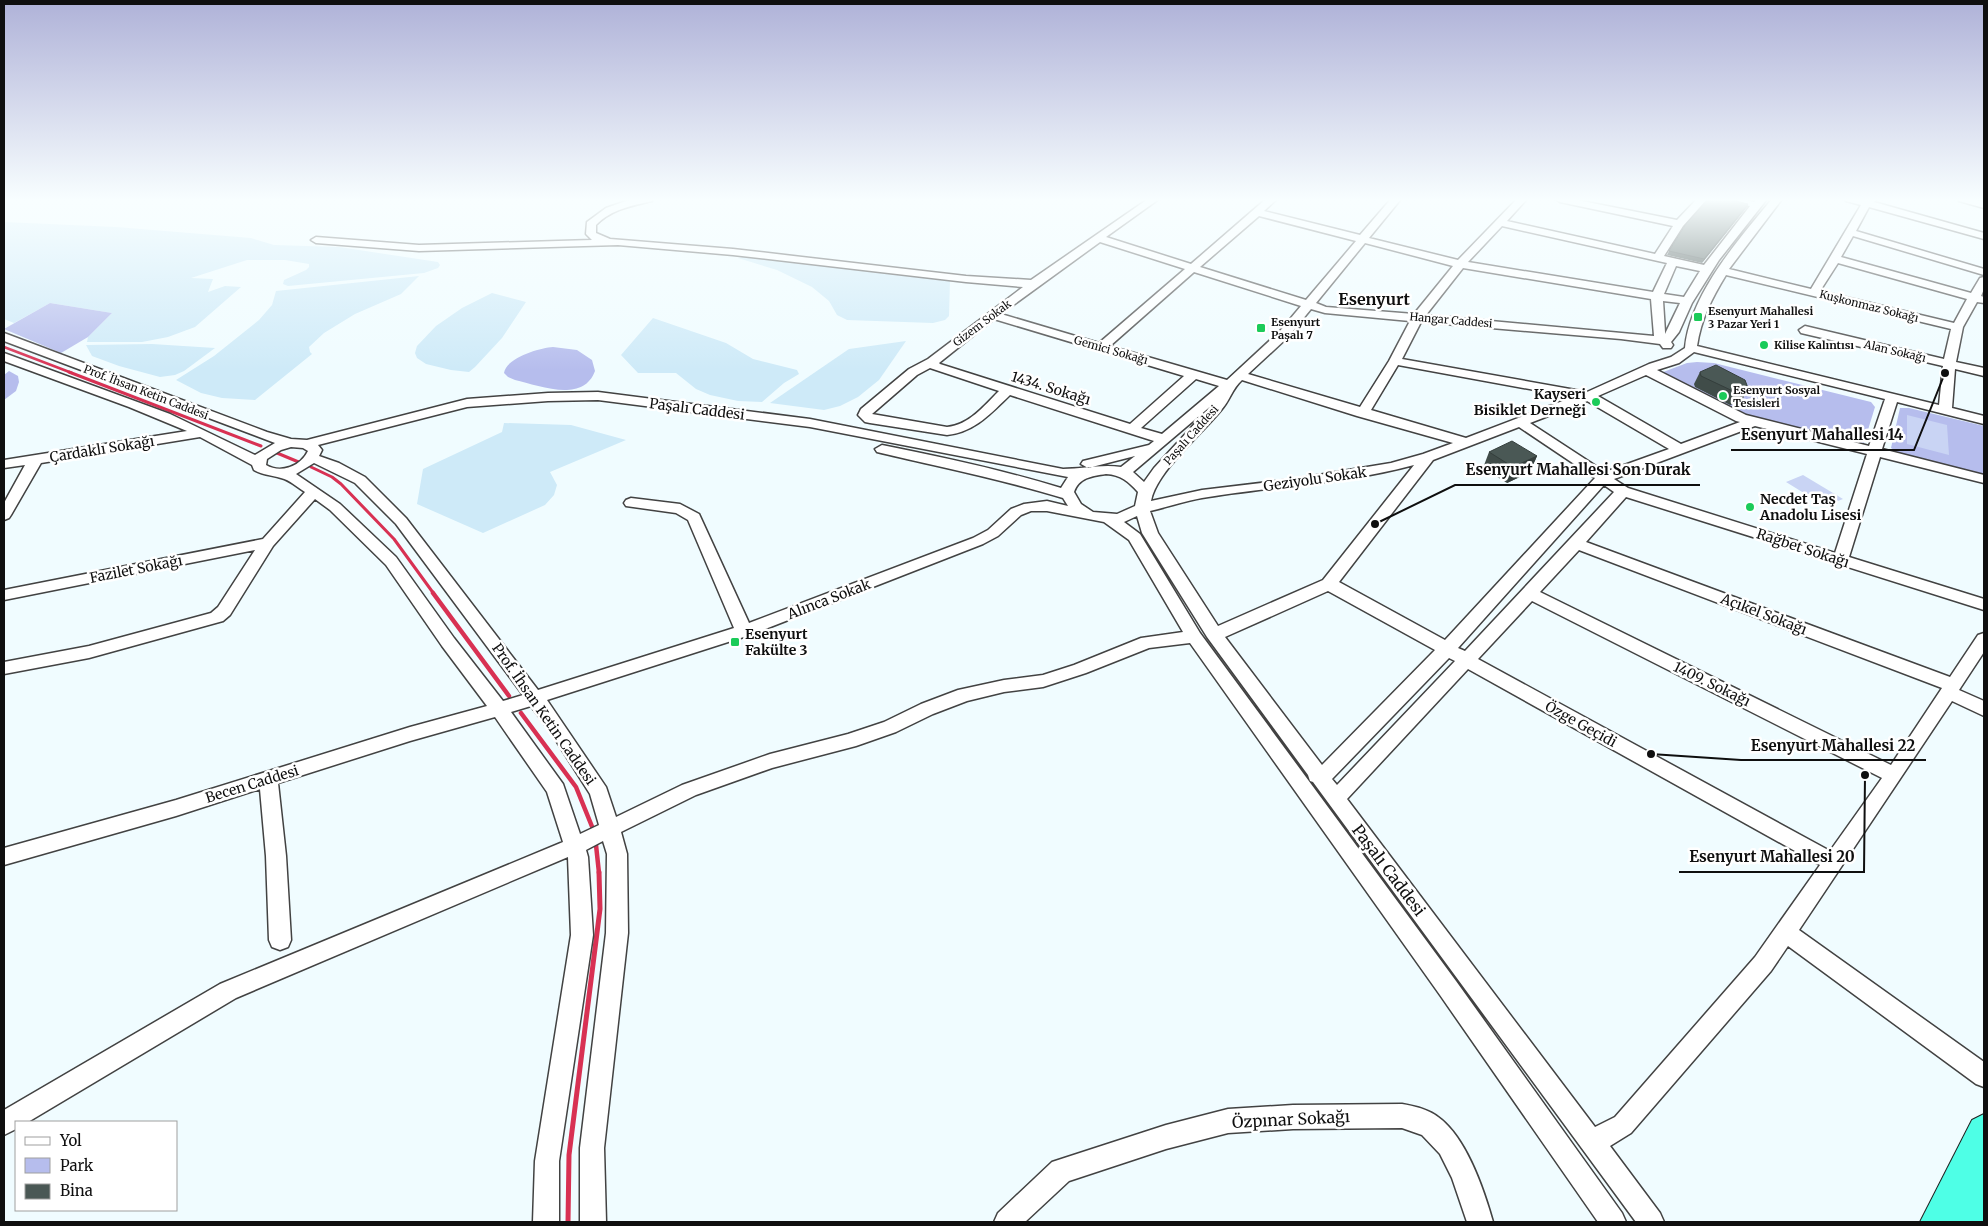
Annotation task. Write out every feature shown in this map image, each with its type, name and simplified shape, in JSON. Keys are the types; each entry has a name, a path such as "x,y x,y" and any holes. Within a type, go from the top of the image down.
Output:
{"highway":[{"path":"1939,1222 1984,1132"},
{"path":"1968,1222 1984,1188"}],"street":[{"path":"769,256 966,279 1033,284"},
{"name":"Gizem Sokak","path":"1008,390 968,426 959,430 947,431 866,417 866,412 913,372 932,362 1072,256"},
{"name":"Hangar Caddesi","path":"1157,256 1309,303 1325,310 1621,335 1666,341 1677,350 1690,348"},
{"path":"1101,347 1205,256"},
{"name":"Paşalı Caddesi","path":"1349,256 1284,334 1238,374 1229,385 1218,406 1159,470 1144,498 1150,533 1209,634 1448,988 1613,1222"},
{"path":"1429,256 1460,264 1686,301"},
{"path":"1362,413 1395,361 1418,317 1467,256"},
{"path":"1650,256 1706,269"},
{"path":"1716,256 1686,301 1673,333 1650,368 1741,418 1984,479"},
{"path":"1734,256 1704,302 1691,338 1690,348 1984,420"},
{"path":"1814,292 1837,256"},
{"path":"1931,256 1984,272"},
{"path":"1835,259 1979,299"},
{"path":"1666,341 1660,336 1659,332 1657,296 1673,261"},
{"name":"Kuşkonmaz Sokağı","path":"1723,271 1957,327"},
{"path":"1945,410 1949,364 1957,327 1979,299 1984,280"},
{"path":"1004,307 1111,338"},
{"name":"Gemici Sokağı","path":"992,315 1229,385"},
{"name":"Alan Sokağı","path":"1805,330 1984,372"},
{"name":"Prof. İhsan Ketin Caddesi","path":"4,337 262,435 290,443"},
{"name":"Geziyolu Sokak","path":"1144,498 1202,494 1294,483 1392,467 1428,457 1588,396 1650,368 1675,360 1690,348"},
{"name":"Prof. İhsan Ketin Caddesi","path":"4,357 201,433 234,448 258,462 259,467 264,471 282,473"},
{"path":"1395,361 1588,396 1679,450"},
{"name":"1434. Sokağı","path":"932,362 935,367 1132,429 1159,442"},
{"path":"1132,429 1194,374"},
{"path":"1238,374 1362,413 1466,442"},
{"path":"1123,472 1140,460 1185,419 1229,385"},
{"name":"Paşalı Caddesi","path":"312,451 467,404 548,397 598,396 810,423 1063,473 1087,473"},
{"path":"1840,560 1892,397"},
{"name":"Paşalı Caddesi","path":"312,451 469,414 549,407 600,406 809,434 963,466 1028,482 1069,495"},
{"path":"1317,776 1325,774 1446,650 1603,478 1755,421"},
{"path":"1334,796 1340,794 1576,544 1623,491 1520,422"},
{"name":"Çardaklı Sokağı","path":"4,464 103,450 201,433"},
{"path":"1042,469 1088,464 1131,454 1159,442"},
{"path":"258,462 260,457 267,451 290,443 312,451 307,463 282,473"},
{"name":"Prof. İhsan Ketin Caddesi","path":"312,451 360,480 401,521 534,696 599,792 617,854 617,933 592,1148 594,1222"},
{"path":"4,1123 228,991 574,846 689,790 770,761 866,736 964,695 1004,686 1044,681 1080,669 1147,642 1209,634 1329,584 1428,457"},
{"path":"4,514 36,459"},
{"path":"1028,482 1029,507 1047,506 1089,516 1109,519 1129,516 1144,498 1137,482 1123,472 1105,470 1087,473 1072,481 1067,492 1076,507 1089,516"},
{"path":"282,473 314,491 335,506 391,560 448,642 500,709 556,789 578,857 582,935 546,1161 546,1222"},
{"path":"4,668 89,652 217,617 224,611 268,543 314,491"},
{"name":"Rağbet Sokağı","path":"1623,491 1984,605"},
{"path":"630,503 680,509 694,517 744,631"},
{"name":"Alınca Sokak","path":"534,696 744,631 978,541 993,533 1016,512 1029,507"},
{"name":"Paşalı Caddesi","path":"1109,519 1135,536 1334,796 1651,1222"},
{"name":"Fazilet Sokağı","path":"4,595 268,543"},
{"name":"Açıkel Sokağı","path":"1576,544 1950,689 1984,709"},
{"name":"Özge Geçidi","path":"1329,584 1465,661 1834,863"},
{"name":"1409. Sokağı","path":"1529,594 1894,775"},
{"path":"1592,1143 1623,1124 1763,964 1894,775 1984,639"},
{"name":"Becen Caddesi","path":"4,857 176,808 410,734 500,709 534,696"},
{"path":"268,779 276,856 280,940"},
{"path":"1785,932 1984,1076"},
{"name":"Özpınar Sokağı","path":"1007,1222 1062,1171 1166,1137 1228,1121 1293,1116 1402,1116 1416,1119 1430,1126 1442,1137 1459,1167 1480,1222"}],"shaded area":[{"path":"4,256 400,256 438,262 440,265 438,268 424,273 288,286 283,284 284,280 306,270 309,264 285,260 247,260 191,278 213,279 208,292 225,286 241,287 195,327 168,337 142,342 87,342 88,337 112,313 50,303 14,323 4,319"},
{"path":"749,256 950,281 949,316 945,320 933,323 847,320 837,315 829,301 812,287 777,270 738,258"},
{"path":"419,276 401,294 355,314 324,333 309,347 312,354 255,400 222,398 201,393 176,380 214,356 259,320 272,305 276,291"},
{"path":"492,293 526,302 502,338 475,367 469,372 451,370 426,364 417,358 415,353 417,346 436,326 462,308"},
{"path":"653,318 726,343 753,359 797,370 799,374 784,383 762,402 738,401 710,395 696,389 676,373 638,373 621,355"},
{"path":"906,341 879,380 858,397 840,406 824,410 770,403 849,349"},
{"path":"152,344 215,348 184,371 175,375 160,377 119,366 92,356 86,345"},
{"path":"1907,415 1947,425 1949,455 1907,444"},
{"path":"504,423 571,425 626,440 550,472 557,485 554,495 545,505 483,533 417,504 423,469 502,432"},
{"path":"1803,475 1843,499 1825,506 1786,482"}],"green space":[{"path":"50,303 112,313 88,337 61,353 4,329"},
{"path":"553,347 577,350 592,360 595,371 589,381 581,387 559,390 515,380 504,373 506,368 517,358 540,349"},
{"path":"1687,363 1714,363 1871,402 1875,407 1863,446 1742,416 1658,374"},
{"path":"9,371 18,376 19,382 16,391 4,400 4,375"},
{"path":"1900,408 1909,408 1984,426 1984,475 1900,454 1891,448"}],"building":[{"path":"1692,256 1706,256 1704,259"},
{"path":"1716,365 1745,380 1748,388 1737,393 1701,376 1700,372"},
{"path":"1512,441 1537,456 1513,467 1489,452"}],"waterway":[{"path":"4,347 72,373"},
{"path":"69,372 261,446"},
{"path":"277,453 301,463"},
{"path":"311,467 332,477 341,484 394,539 434,594"},
{"path":"433,593 509,696"},
{"path":"521,713 576,787 593,829"},
{"path":"596,845 599,873"},
{"path":"568,1222 569,1155 600,909 599,872"}],"place":[{"name":"Esenyurt Mahallesi 3 Pazar Yeri 1","path":"1698,317"},
{"name":"Esenyurt Paşalı 7","path":"1261,328"},
{"name":"Kilise Kalıntısı","path":"1764,345"},
{"name":"Esenyurt Mahallesi 14","path":"1945,373"},
{"name":"Esenyurt Sosyal Tesisleri","path":"1723,396"},
{"name":"Kayseri Bisiklet Derneği","path":"1596,402"},
{"name":"Necdet Taş Anadolu Lisesi","path":"1750,507"},
{"name":"Esenyurt Mahallesi Son Durak","path":"1375,524"},
{"name":"Esenyurt Fakülte 3","path":"735,642"},
{"name":"Esenyurt Mahallesi 22","path":"1651,754"},
{"name":"Esenyurt Mahallesi 20","path":"1865,775"}],"district":[{"name":"Esenyurt","path":"1374,299"}]}
